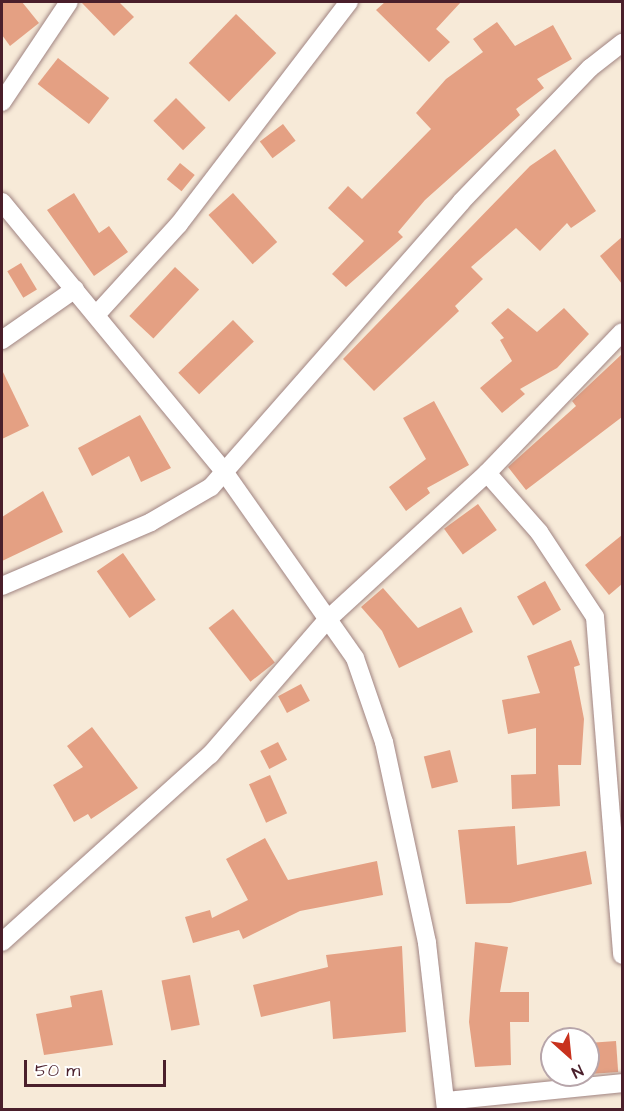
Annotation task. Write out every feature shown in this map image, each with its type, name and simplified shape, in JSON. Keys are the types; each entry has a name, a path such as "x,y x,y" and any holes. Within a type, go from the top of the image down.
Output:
{"street":[{"path":"2,102 69,2"},
{"path":"96,315 179,224 349,2"},
{"path":"2,586 192,503 225,473 446,219 590,68 622,43"},
{"path":"2,202 225,473 355,658 384,742 427,943 446,1105 622,1083"},
{"path":"2,340 75,289"},
{"path":"2,942 210,755 327,620 486,473 622,332"},
{"path":"486,473 539,532 595,617 622,956"}],"building":[{"path":"2,2 22,2 39,23 10,46 2,35"},
{"path":"81,2 119,2 134,17 114,36"},
{"path":"385,2 461,2 436,29 450,42 429,62 376,10"},
{"path":"236,14 276,53 229,102 189,63"},
{"path":"497,22 515,46 553,25 572,59 537,79 544,88 516,109 520,115 425,200 398,232 403,237 346,287 332,274 364,241 328,208 348,186 362,199 431,129 416,113 446,79 483,52 473,39"},
{"path":"58,58 109,98 89,124 38,84"},
{"path":"176,98 206,128 183,150 153,121"},
{"path":"283,124 296,141 272,158 260,141"},
{"path":"555,149 596,211 571,228 567,223 540,251 516,228 471,267 483,279 455,306 459,311 374,391 343,359 530,166"},
{"path":"180,163 195,175 182,191 167,179"},
{"path":"74,193 99,233 109,226 128,252 94,276 47,210"},
{"path":"233,193 277,242 253,264 208,215"},
{"path":"622,237 622,284 600,256"},
{"path":"21,263 37,290 23,298 7,271"},
{"path":"175,267 199,290 153,339 129,316"},
{"path":"508,308 537,332 564,308 589,334 557,368 520,389 525,394 502,413 480,388 512,361 500,340 504,338 491,323"},
{"path":"233,320 254,342 199,394 178,373"},
{"path":"622,354 622,417 526,490 508,467 576,406 572,401"},
{"path":"2,370 29,426 2,439"},
{"path":"434,401 469,465 427,488 430,493 406,511 389,487 426,459 403,418"},
{"path":"140,415 171,468 141,482 129,456 92,476 78,448"},
{"path":"43,491 63,532 2,561 2,517"},
{"path":"478,504 497,530 463,555 444,529"},
{"path":"622,535 622,584 609,595 585,565"},
{"path":"123,553 156,600 129,618 97,571"},
{"path":"545,581 561,610 533,625 517,597"},
{"path":"383,588 418,628 461,607 473,632 399,668 382,631 361,607"},
{"path":"233,609 275,663 250,682 209,628"},
{"path":"571,640 580,665 574,667 584,719 581,765 558,765 560,806 512,809 511,775 536,774 536,728 508,734 502,700 540,693 527,656"},
{"path":"301,684 310,701 287,713 278,696"},
{"path":"92,727 138,788 91,819 88,814 74,822 53,785 83,767 67,746"},
{"path":"278,742 287,760 269,769 260,751"},
{"path":"450,750 458,782 432,789 424,757"},
{"path":"270,775 287,813 266,823 249,784"},
{"path":"515,826 517,865 586,851 592,884 510,903 466,904 458,830"},
{"path":"265,838 288,880 377,861 383,895 300,911 243,939 239,930 193,943 185,917 210,910 212,918 248,900 226,859"},
{"path":"475,942 508,947 500,992 529,992 529,1022 510,1022 511,1065 475,1067 469,1022"},
{"path":"402,946 406,1032 333,1039 330,1001 261,1017 253,985 328,967 326,955"},
{"path":"190,975 200,1025 171,1031 162,981"},
{"path":"102,990 113,1045 44,1055 36,1014 72,1007 70,996"},
{"path":"616,1041 618,1072 600,1073 600,1042"}]}
